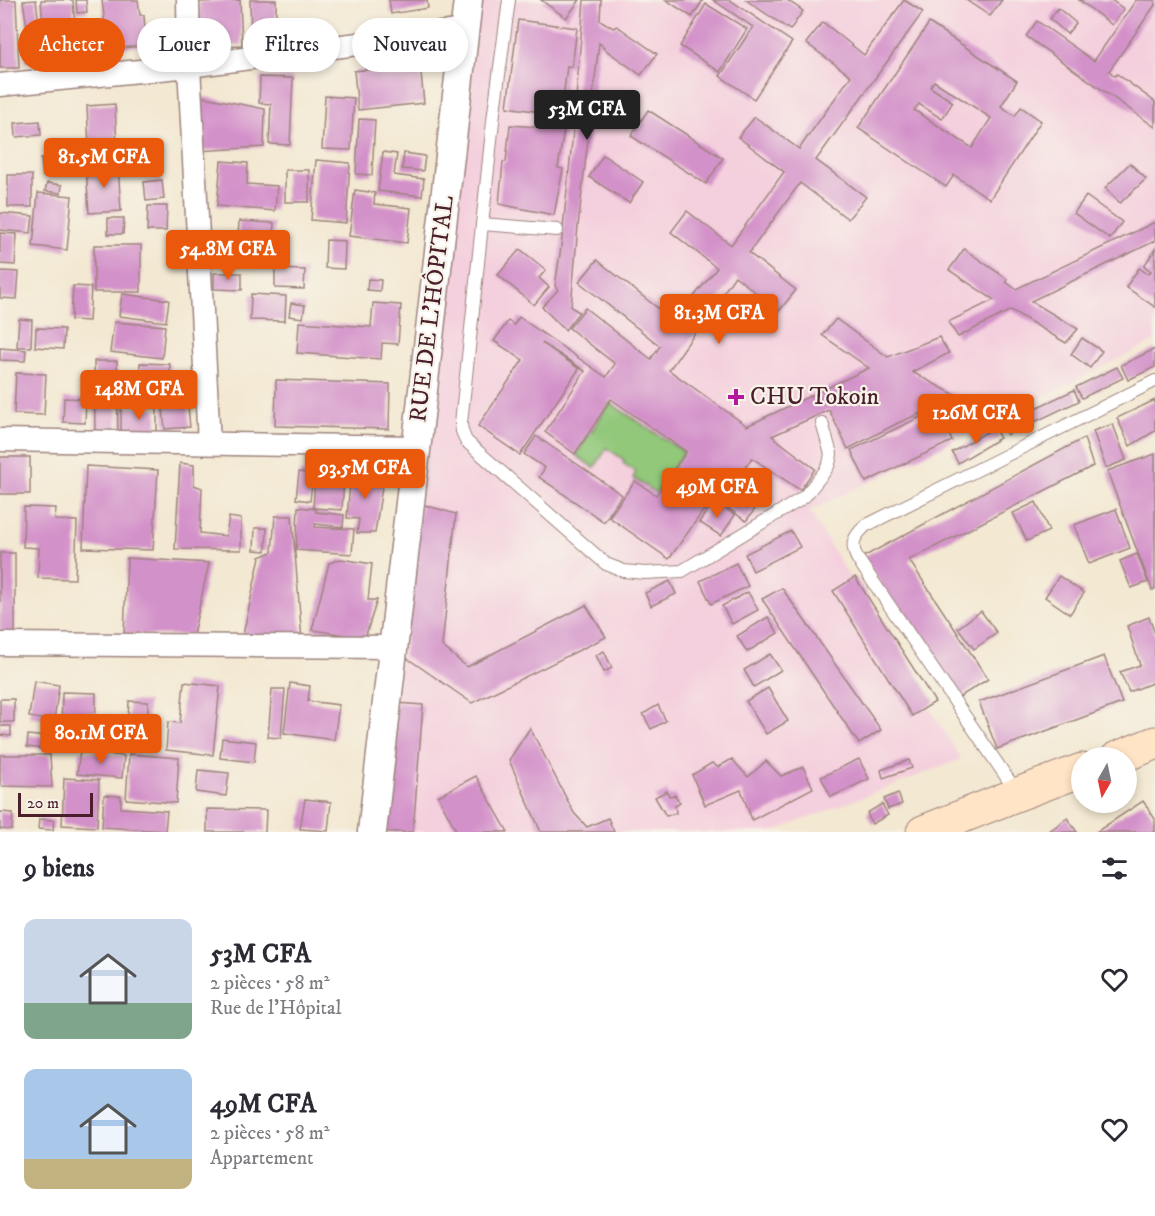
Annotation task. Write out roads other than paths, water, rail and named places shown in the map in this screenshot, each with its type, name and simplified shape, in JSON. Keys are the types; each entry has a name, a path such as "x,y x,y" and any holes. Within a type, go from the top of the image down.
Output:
{"main road":[{"path":"1137,750 1155,743"},
{"path":"924,832 1071,775"}],"street":[{"path":"188,0 188,18"},
{"name":"RUE DE L'HÔPITAL","path":"466,18 468,0"},
{"path":"231,61 352,45"},
{"path":"0,85 137,71"},
{"path":"189,72 209,443"},
{"name":"RUE DE L'HÔPITAL","path":"372,832 460,72"},
{"path":"0,440 416,447"},
{"path":"0,644 392,647"}],"lane":[{"path":"509,0 461,423 466,441 606,564 624,572 645,573 682,571 805,496 830,464 831,454 822,423"},
{"path":"482,224 557,230"},
{"path":"1018,794 857,558 853,550 855,536 865,526 1155,381"}],"place":[{"name":"CHU Tokoin","path":"736,397"}]}
